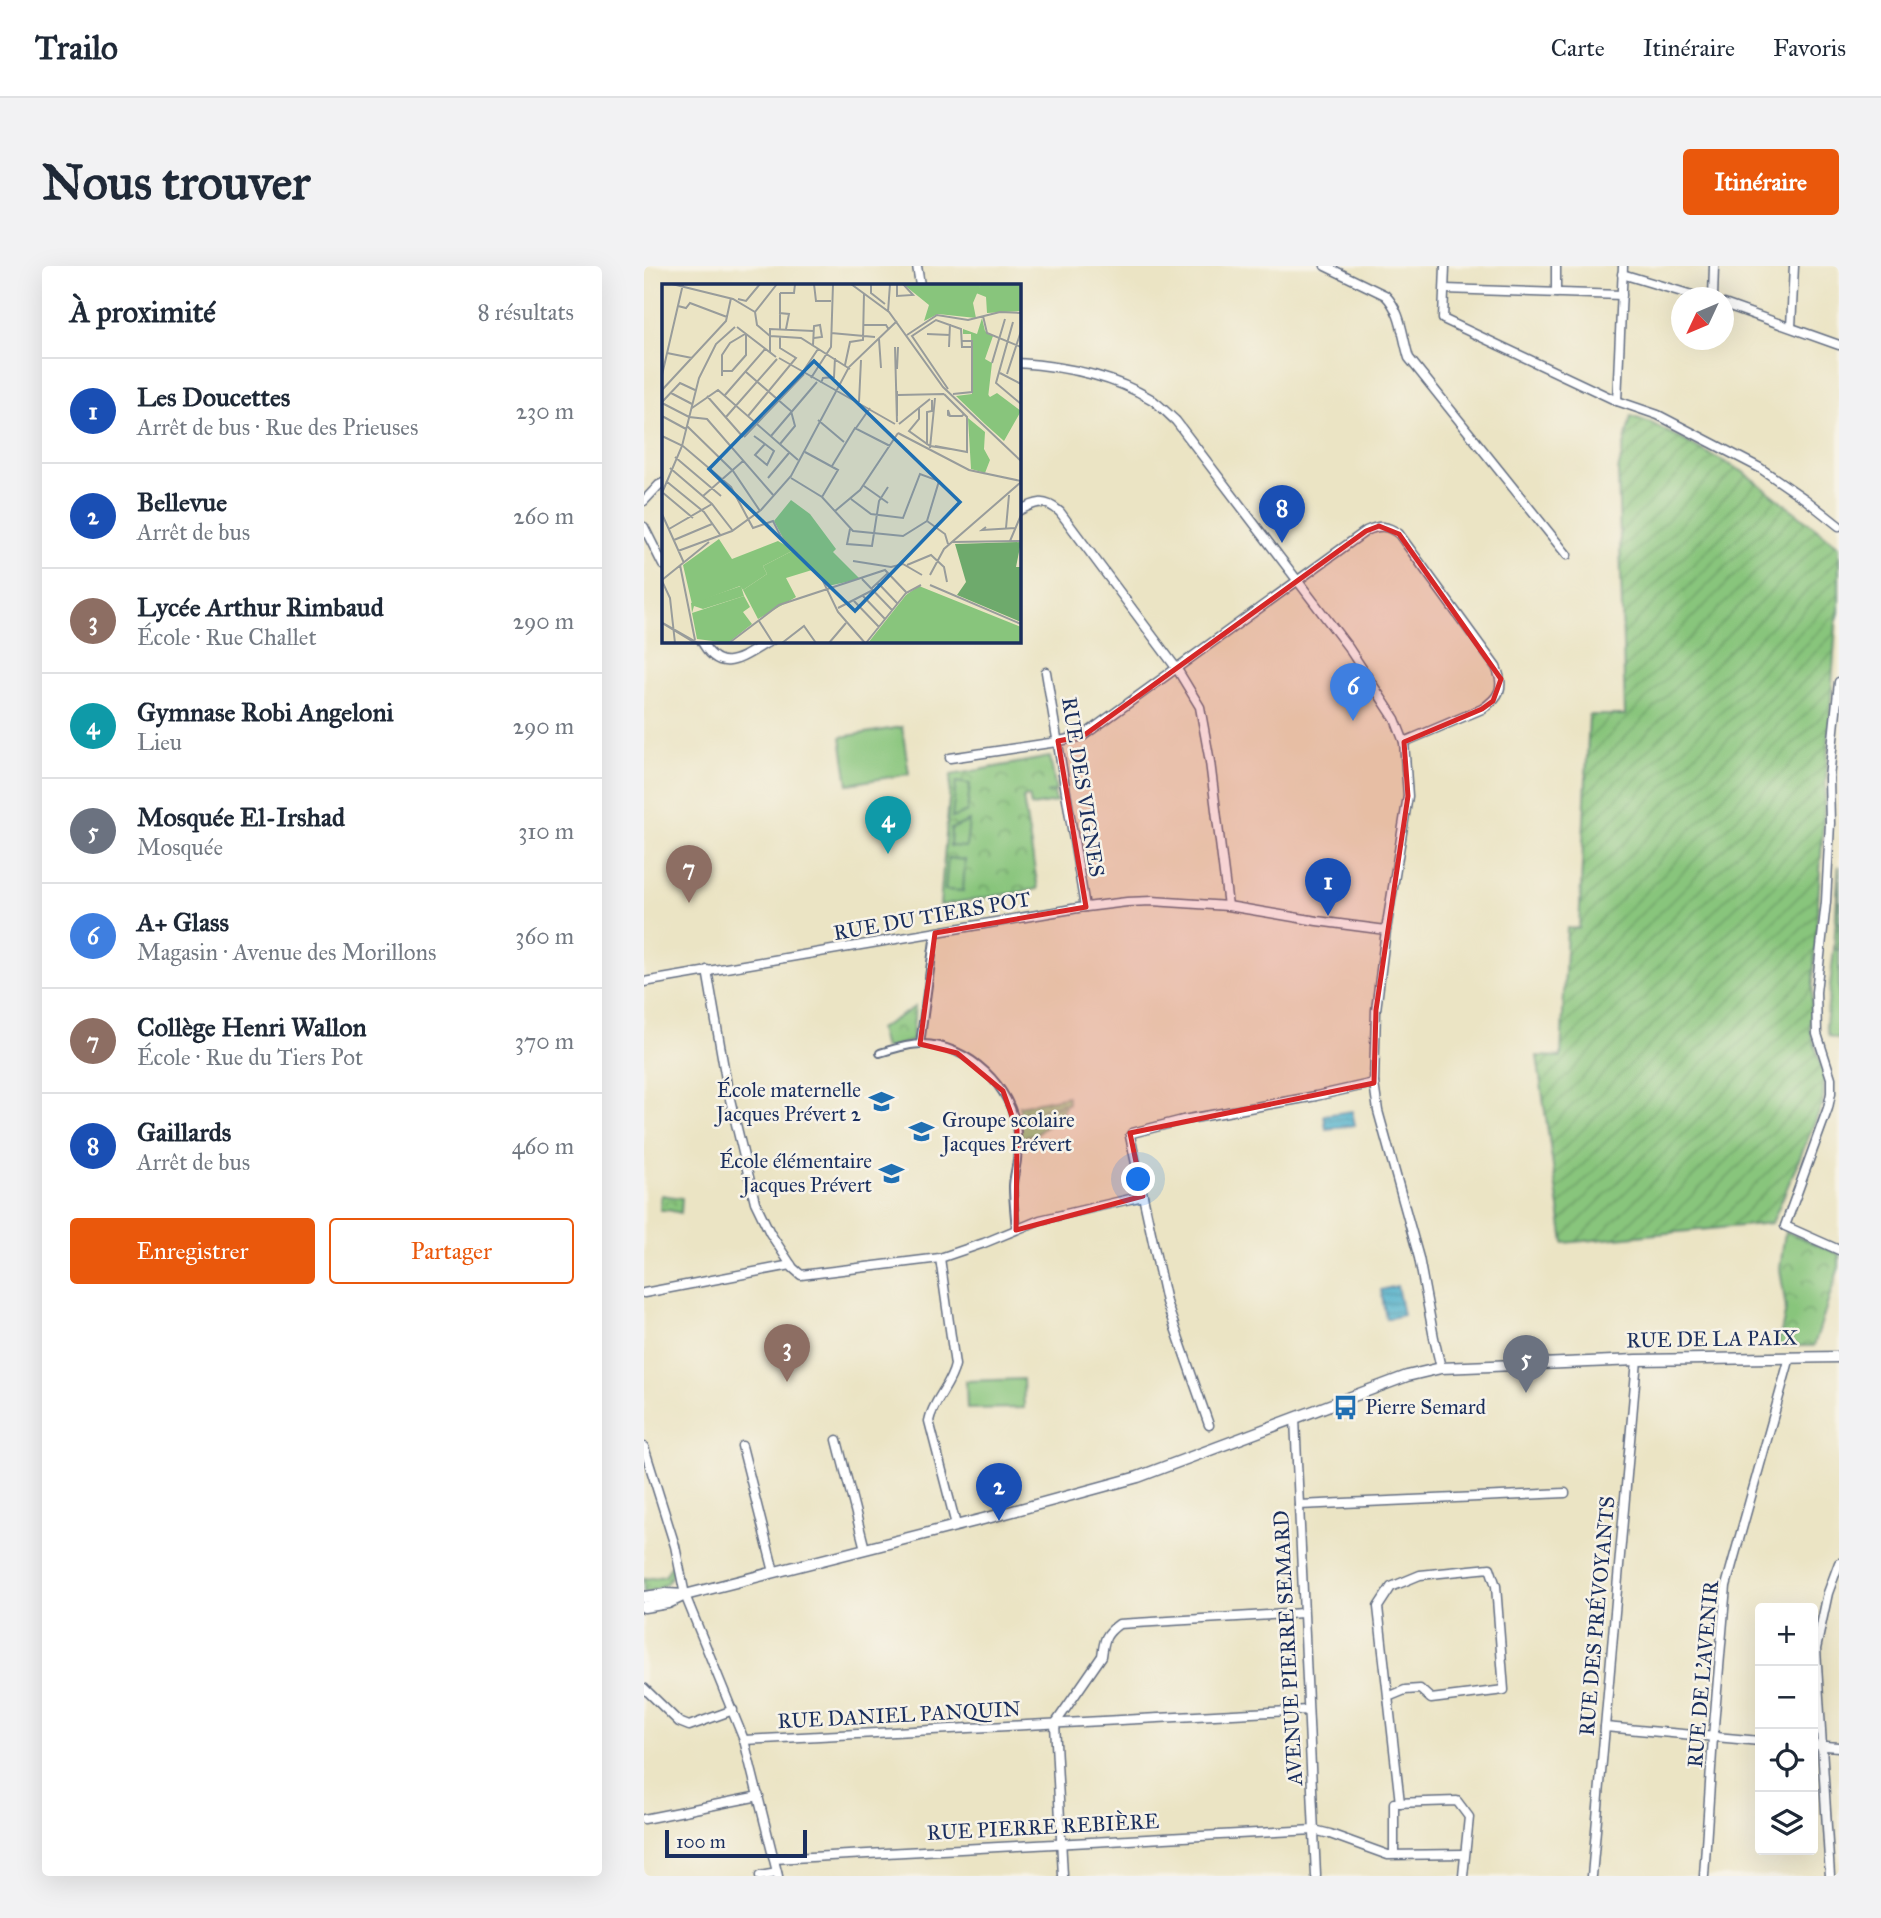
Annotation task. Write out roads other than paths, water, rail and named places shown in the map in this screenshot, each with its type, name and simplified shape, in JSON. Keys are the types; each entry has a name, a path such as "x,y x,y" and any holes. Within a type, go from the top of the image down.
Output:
{"street":[{"path":"917,266 920,284"},
{"path":"1325,266 1385,295 1392,303 1400,320 1409,358 1567,555"},
{"path":"1445,266 1443,319 1617,401 1658,415 1760,468 1839,526"},
{"path":"1556,266 1556,293"},
{"path":"1713,287 1714,266"},
{"path":"1791,327 1794,266"},
{"path":"1617,401 1623,270 1671,287"},
{"path":"1444,289 1622,295"},
{"path":"1734,307 1839,345"},
{"path":"1020,363 1046,365 1121,384 1152,400 1176,421 1348,647 1395,719 1404,742 1408,796 1376,1010 1374,1083 1378,1111 1419,1258 1441,1368"},
{"path":"644,501 662,484"},
{"path":"1020,510 1042,502 1051,504 1060,512 1177,669 1200,707 1210,762 1228,906"},
{"path":"950,758 1083,736 1366,531 1378,526 1391,528 1399,534 1502,679 1500,691 1493,701 1482,709 1404,742"},
{"path":"644,527 662,563"},
{"path":"702,642 712,657 719,662 731,662 768,642"},
{"name":"RUE DES VIGNES","path":"1046,672 1085,907"},
{"path":"1839,682 1829,778 1826,902 1816,992 1817,1034 1831,1078 1831,1093 1785,1226 1839,1250"},
{"name":"RUE DU TIERS POT","path":"644,982 1128,902 1228,906 1386,930"},
{"path":"920,1044 935,933"},
{"path":"707,970 728,1091 755,1202 770,1233 791,1265 801,1275 940,1258 1040,1220 1143,1196"},
{"path":"880,1053 920,1044 934,1045 977,1064 1003,1091 1017,1130 1017,1159 1013,1185 1016,1230"},
{"path":"1209,1425 1166,1301 1130,1136 1132,1133 1184,1119 1374,1083"},
{"path":"940,1258 955,1365 953,1376 931,1411 929,1421 956,1525"},
{"path":"644,1293 791,1265"},
{"name":"RUE DE L'AVENIR","path":"1704,1876 1726,1586 1790,1357"},
{"name":"RUE DE LA PAIX","path":"685,1595 1138,1477 1407,1376 1441,1368 1637,1360 1839,1357"},
{"name":"RUE DES PRÉVOYANTS","path":"1592,1876 1637,1360"},
{"name":"AVENUE PIERRE SEMARD","path":"1295,1418 1317,1876"},
{"path":"836,1440 865,1549"},
{"path":"742,1446 774,1572"},
{"path":"644,1447 675,1546 685,1595 744,1740 778,1874 760,1876"},
{"path":"1299,1505 1565,1493"},
{"path":"1817,1729 1816,1649 1828,1593 1839,1563"},
{"path":"1388,1697 1405,1690 1420,1689 1431,1699 1504,1690 1496,1586 1490,1568 1420,1575 1391,1587 1378,1607 1388,1697 1400,1803"},
{"path":"644,1597 685,1595"},
{"path":"644,1607 668,1603 685,1595"},
{"path":"1062,1876 1055,1724 1102,1656 1108,1632 1119,1624 1304,1614"},
{"path":"644,1688 679,1722 689,1726 733,1710"},
{"name":"RUE DANIEL PANQUIN","path":"744,1740 1308,1710"},
{"path":"1605,1727 1755,1741"},
{"path":"1818,1745 1839,1747"},
{"path":"1818,1755 1830,1876"},
{"path":"644,1819 759,1796"},
{"path":"1394,1854 1394,1803 1457,1801 1469,1817 1463,1876"},
{"path":"1314,1830 1388,1854 1464,1854"},
{"name":"RUE PIERRE REBIÈRE","path":"774,1859 1314,1830"}],"water":[{"path":"1352,1111 1355,1125 1326,1129 1324,1115"},
{"path":"1397,1286 1403,1315 1386,1319 1381,1290"}],"place":[{"name":"Gaillards","path":"1282,543"},
{"name":"A+ Glass","path":"1353,721"},
{"name":"Gymnase Robi Angeloni","path":"888,854"},
{"name":"Collège Henri Wallon","path":"689,903"},
{"name":"Les Doucettes","path":"1328,916"},
{"name":"École maternelle Jacques Prévert 2","path":"881,1102"},
{"name":"Groupe scolaire Jacques Prévert","path":"922,1132"},
{"name":"École élémentaire Jacques Prévert","path":"892,1173"},
{"name":"Lycée Arthur Rimbaud","path":"787,1382"},
{"name":"Mosquée El-Irshad","path":"1526,1393"},
{"name":"Pierre Semard","path":"1345,1407"},
{"name":"Bellevue","path":"999,1521"}]}
